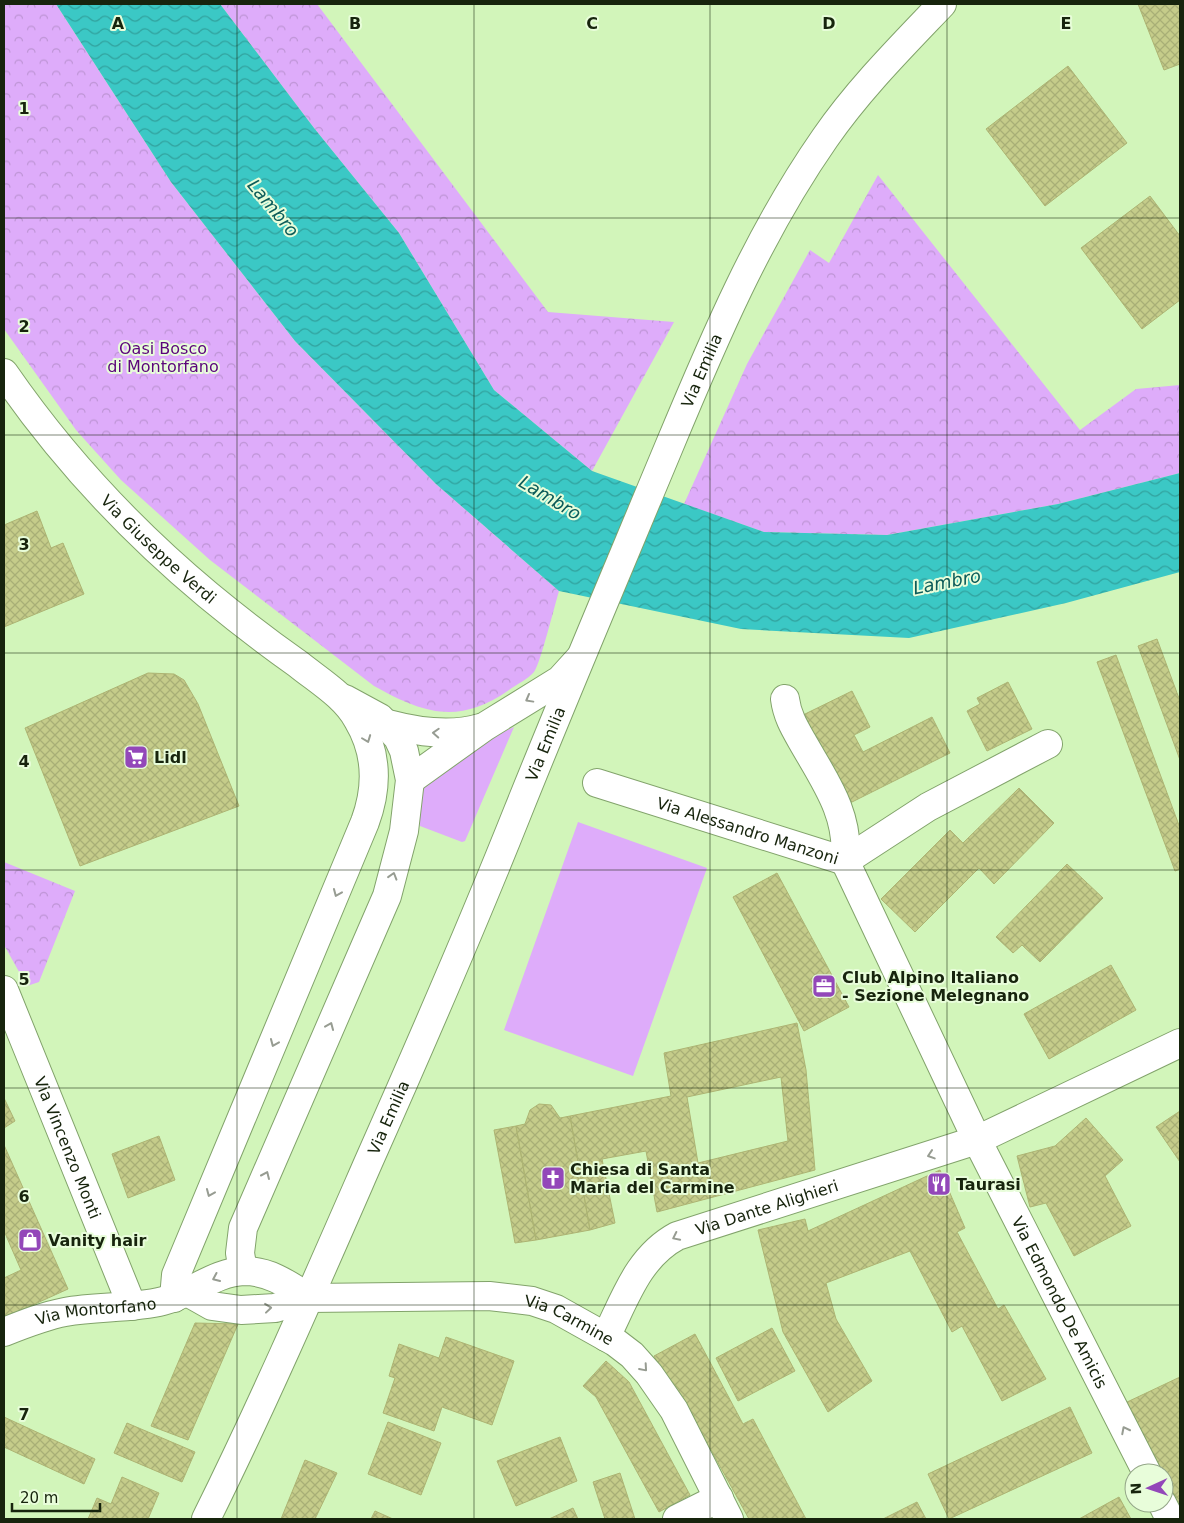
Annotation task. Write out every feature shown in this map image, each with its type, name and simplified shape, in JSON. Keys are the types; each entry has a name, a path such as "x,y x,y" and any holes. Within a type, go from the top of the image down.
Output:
{"street":[{"name":"Via Emilia","path":"206,1519 309,1298 495,868 595,621 721,323 779,209 826,137 858,94 942,4"},
{"name":"Via Giuseppe Verdi","path":"4,373 78,469 139,535 226,611 341,697"},
{"path":"410,780 484,727 560,680 580,658"},
{"path":"309,1298 270,1275 243,1271 240,1245 243,1228 390,886 404,831 410,780 404,751 388,724 372,712 341,697"},
{"path":"309,1298 275,1308 241,1310 212,1306 181,1295 176,1275 352,858 371,803 374,772 372,753 358,719 341,697"},
{"path":"785,699 792,722 842,815 847,838 845,861"},
{"path":"388,724 420,731 450,733 484,727"},
{"name":"Via Alessandro Manzoni","path":"597,783 845,861 928,807 1048,744"},
{"name":"Via Edmondo De Amicis","path":"845,861 977,1140 1142,1463"},
{"name":"Via Vincenzo Monti","path":"4,990 132,1306"},
{"name":"Via Dante Alighieri","path":"606,1337 640,1269 656,1250 677,1236 977,1140 1180,1043"},
{"name":"Via Montorfano","path":"4,1332 44,1317 65,1312 132,1306 181,1295 216,1277 243,1271"},
{"name":"Via Carmine","path":"309,1298 511,1297 556,1309 606,1337 632,1355 657,1383 681,1422 724,1509"},
{"path":"677,1519 724,1509"}],"green space":[{"name":"Oasi Bosco di Montorfano","path":"4,4 56,4 171,182 295,341 436,484 559,591 537,667 529,677 491,701 474,708 457,711 441,712 426,709 392,696 374,686 210,560 121,480 76,430 4,329"},
{"path":"220,4 317,4 548,312 674,322 592,471 494,390 399,233 314,128"},
{"path":"878,175 1080,430 1136,389 1180,385 1180,473 1058,504 887,535 764,532 684,504 747,364 810,250 829,263"},
{"path":"514,727 465,841 462,842 420,826 418,819 425,771 443,760"},
{"path":"578,822 707,868 633,1076 504,1030"},
{"path":"4,862 75,891 39,982 27,986 4,945"}],"water":[{"name":"Lambro","path":"56,4 220,4 314,128 399,233 494,390 592,471 764,532 887,535 1058,504 1180,473 1180,572 1066,603 909,638 741,629 559,591 436,484 295,341 171,182"}],"building":[{"path":"1138,4 1180,4 1180,64 1164,70"},
{"path":"1068,66 1127,143 1045,206 986,129"},
{"path":"1150,196 1180,236 1180,300 1142,329 1081,248"},
{"path":"37,511 51,548 63,543 84,594 4,627 4,525"},
{"path":"1157,639 1180,701 1180,760 1138,646"},
{"path":"1116,655 1180,828 1180,869 1175,871 1097,662"},
{"path":"148,673 174,674 184,680 198,704 239,806 80,866 25,728"},
{"path":"1008,682 1032,729 987,751 967,711 980,704 977,698"},
{"path":"852,691 870,727 854,735 863,752 932,717 950,753 848,804 803,715"},
{"path":"1019,788 1054,823 994,884 979,868 915,932 881,899 950,830 963,843"},
{"path":"1067,864 1103,898 1040,962 1022,945 1013,953 996,937"},
{"path":"777,873 849,1007 804,1031 733,897"},
{"path":"1111,965 1136,1010 1049,1059 1024,1014"},
{"path":"797,1023 806,1070 815,1170 657,1212 646,1151 602,1159 615,1223 590,1230 570,1116 671,1096 664,1053","holes":["781,1077 788,1141 698,1163 687,1097"]},
{"path":"4,1098 15,1121 4,1128"},
{"name":"Chiesa di Santa Maria del Carmine","path":"539,1104 551,1105 560,1118 570,1116 590,1230 536,1240 516,1126 525,1124 530,1110"},
{"path":"1180,1111 1180,1162 1156,1127"},
{"path":"1086,1118 1123,1160 1105,1176 1131,1226 1074,1256 1046,1203 1030,1207 1017,1156 1055,1146"},
{"path":"516,1126 536,1240 515,1243 494,1130"},
{"path":"159,1136 175,1180 128,1198 112,1154"},
{"path":"4,1145 68,1289 4,1318 4,1278 21,1270 4,1231"},
{"path":"940,1170 965,1228 957,1232 998,1309 1004,1305 1046,1379 1002,1401 962,1326 952,1332 910,1251 826,1283 836,1319 872,1381 828,1412 783,1332 758,1230 805,1219 808,1231"},
{"path":"195,1323 238,1324 188,1440 151,1426"},
{"path":"772,1328 795,1371 738,1401 716,1358"},
{"path":"695,1334 743,1424 753,1419 806,1519 749,1519 710,1448 705,1451 654,1356"},
{"path":"446,1337 514,1361 492,1425 442,1407 434,1431 383,1413 395,1378 389,1376 399,1344 439,1358"},
{"path":"606,1361 629,1382 690,1495 659,1512 596,1397 583,1386"},
{"path":"1180,1377 1180,1495 1174,1499 1174,1463 1156,1463 1125,1403"},
{"path":"1070,1407 1092,1453 949,1519 928,1474"},
{"path":"4,1417 95,1459 84,1484 4,1447"},
{"path":"388,1422 441,1443 421,1495 368,1474"},
{"path":"127,1423 195,1452 182,1482 114,1453"},
{"path":"560,1437 577,1481 516,1506 497,1461"},
{"path":"305,1460 337,1473 315,1519 281,1519"},
{"path":"620,1473 635,1519 605,1519 593,1482"},
{"path":"122,1477 159,1493 148,1519 88,1519 97,1498 111,1504"},
{"path":"1180,1495 1180,1512 1174,1499"},
{"path":"1119,1497 1124,1506 1124,1513 1128,1513 1131,1519 1079,1519"},
{"path":"917,1502 926,1519 883,1519"},
{"path":"573,1508 578,1519 549,1519"},
{"path":"375,1511 393,1519 371,1519"}],"place":[{"name":"Lidl","path":"136,757"},
{"name":"Club Alpino Italiano - Sezione Melegnano","path":"824,986"},
{"name":"Chiesa di Santa Maria del Carmine","path":"553,1178"},
{"name":"Taurasi","path":"939,1184"},
{"name":"Vanity hair","path":"30,1240"}]}
